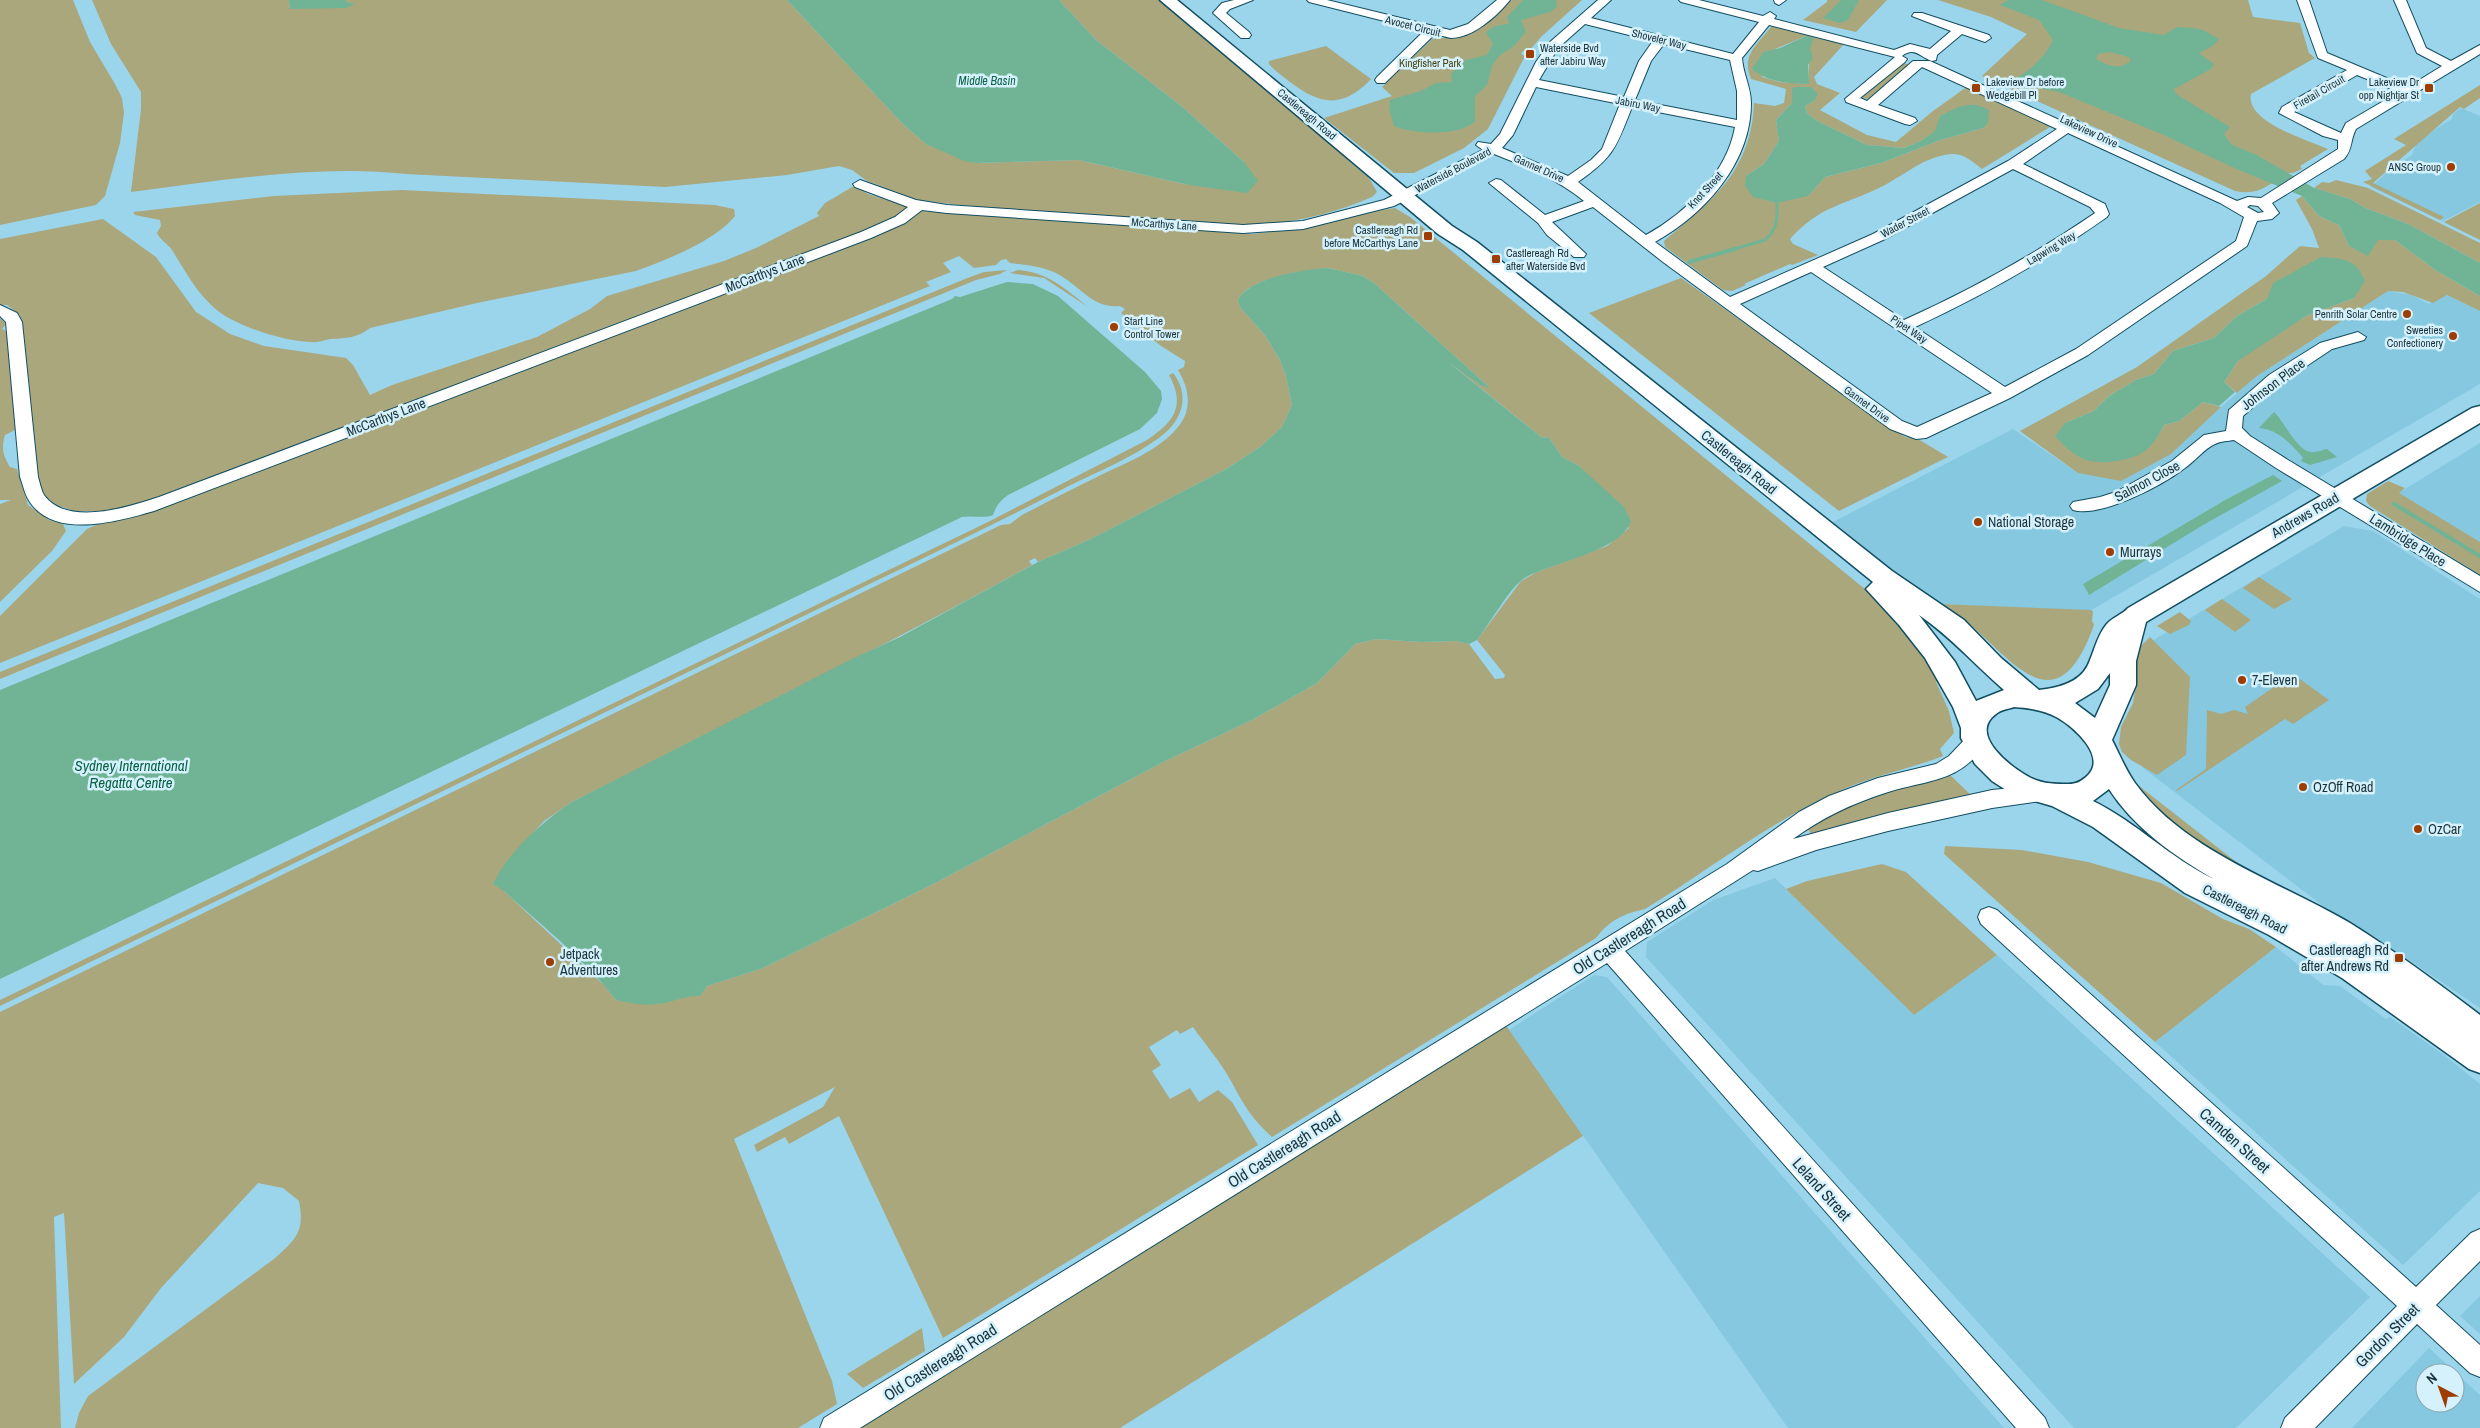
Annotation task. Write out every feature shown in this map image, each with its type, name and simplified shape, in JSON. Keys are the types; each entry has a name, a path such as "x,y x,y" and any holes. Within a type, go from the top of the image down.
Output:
{"main road":[{"name":"Castlereagh Road","path":"1168,0 1445,230 1470,246 1883,577 1955,627 1992,665 2036,699"},
{"name":"Castlereagh Road","path":"1445,230 1461,251 1886,596 1944,663 1965,704 1975,734"},
{"name":"Andrews Road","path":"2036,699 2062,697 2090,682 2101,667 2108,643 2116,630 2132,621 2137,615 2480,413"},
{"path":"2102,750 2074,715 2036,699 2013,697 1998,699 1986,706 1978,715 1975,734 1988,763 2012,782 2050,795 2078,794 2094,787 2104,776 2102,750 2123,685 2123,661 2132,621"},
{"name":"Castlereagh Road","path":"2102,750 2116,780 2141,811 2188,851 2242,882 2303,912 2358,945 2405,976 2480,1034"},
{"name":"Castlereagh Road","path":"2050,795 2103,819 2162,863 2195,884 2280,926 2353,968 2408,1005 2480,1058"}],"street":[{"path":"1245,35 1215,12 1224,7 1247,0"},
{"name":"Avocet Circuit","path":"1313,0 1431,31 1450,34 1464,32 1504,0"},
{"name":"Waterside Boulevard","path":"1488,147 1536,54 1592,0"},
{"name":"Waterside Boulevard","path":"1400,192 1488,147 1506,135 1542,62 1554,45 1605,0"},
{"path":"1685,0 1703,1 1903,53"},
{"path":"2303,0 2319,52 2330,60 2409,92"},
{"path":"2400,0 2421,50 2429,56 2452,66"},
{"path":"1918,16 1986,38"},
{"path":"1736,58 1769,18"},
{"name":"Shoveler Way","path":"1583,20 1736,58"},
{"path":"1910,121 1851,99 1939,23"},
{"path":"1869,106 1960,30"},
{"path":"1401,77 1384,77 1431,31"},
{"path":"1568,182 1590,168 1608,150 1645,61 1660,40"},
{"path":"2247,208 2261,217 2271,215 2272,211 2264,204 2342,153 2346,146 2344,138 2351,126 2480,49"},
{"name":"Lakeview Drive","path":"1903,53 1926,60 2247,208"},
{"name":"Knot Street","path":"1645,241 1656,236 1695,203 1718,179 1734,154 1743,125 1744,88 1736,58"},
{"name":"Firetail Circuit","path":"2344,138 2293,118 2287,115 2286,112 2356,70"},
{"name":"Jabiru Way","path":"1533,83 1743,125"},
{"name":"Wader Street","path":"1729,303 1878,237 2013,164 2070,125"},
{"name":"Gannet Drive","path":"1488,147 1536,165 1568,182 1729,303 1905,430 1916,433 1926,432 2004,394 2082,352 2242,243 2247,208"},
{"name":"Lapwing Way","path":"1905,326 1966,298 2072,235 2102,214 2100,207 2095,204 2013,164"},
{"path":"1496,183 1543,220 1552,232 1579,254"},
{"name":"McCarthys Lane","path":"860,184 894,198 919,205 1243,229 1303,224 1389,203 1400,192"},
{"path":"1543,220 1594,202"},
{"name":"McCarthys Lane","path":"0,310 8,312 14,322 29,477 31,489 36,499 42,507 59,515 80,518 104,517 121,515 157,504 866,235 892,224 919,205"},
{"name":"Pipet Way","path":"1814,266 2004,394"},
{"name":"Johnson Place","path":"2236,434 2233,429 2233,417 2255,394 2326,346 2358,337"},
{"path":"2236,434 2336,497"},
{"name":"Salmon Close","path":"2079,506 2102,503 2122,496 2178,466 2204,442 2236,434"},
{"name":"Lambridge Place","path":"2336,497 2480,585"},
{"name":"Old Castlereagh Road","path":"834,1428 1735,871 1806,818 1836,802 1885,784 1941,771 1956,762 1975,734"},
{"name":"Old Castlereagh Road","path":"1735,871 1814,840 1888,822 1992,799 2050,795"},
{"name":"Camden Street","path":"1990,917 2480,1364"},
{"name":"Leland Street","path":"1609,949 2035,1428"},
{"name":"Gordon Street","path":"2295,1428 2480,1242"}],"shaded area":[{"path":"2461,108 2480,116 2480,202 2443,221 2371,187 2386,173 2412,155 2416,144 2423,137 2452,119 2453,114"},
{"path":"2388,291 2411,295 2429,304 2447,295 2480,311 2480,384 2088,612 1940,604 1893,570 1833,522 2013,429 2078,473 2171,454 2257,376"},
{"path":"2480,443 2480,571 2387,500"},
{"path":"2344,526 2373,531 2480,599 2480,1008 2375,937 2336,916 2142,767 2147,644"},
{"path":"1775,878 1914,1015 1997,955 2370,1297 2236,1428 2074,1428 1646,957 1647,942 1713,900"},
{"path":"2276,947 2323,985 2340,986 2386,1019 2390,1017 2444,1055 2480,1084 2480,1191 2403,1265 2155,1042"},
{"path":"1594,975 1607,977 2004,1428 1788,1428 1509,1030"},
{"path":"2480,1296 2480,1334 2460,1316"},
{"path":"2429,1348 2445,1363 2415,1363 2415,1413 2465,1413 2465,1381 2480,1395 2480,1428 2352,1428"}],"green space":[{"path":"0,0 73,0 90,42 122,98 124,113 120,143 105,196 96,205 0,225"},
{"path":"92,0 289,0 290,9 354,4 345,2 346,0 787,0 902,123 926,144 976,163 1079,160 1189,185 1244,162 1180,105 1096,40 1059,0 1159,0 1244,69 1369,178 1377,192 1372,197 1355,204 1306,218 1274,223 1238,225 977,207 917,200 867,181 852,170 839,166 787,175 665,187 372,171 338,171 268,175 131,192 141,109 141,92 111,44"},
{"name":"Kingfisher Park","path":"1512,0 1582,0 1542,36 1528,52 1523,51 1521,54 1525,56 1488,129 1464,148 1414,173 1394,173 1324,118 1392,96 1382,87 1432,39 1464,36 1476,29"},
{"path":"1827,0 1887,0 1856,32 1803,20 1827,2"},
{"path":"1938,0 2248,0 2253,17 2300,23 2309,53 2315,58 2251,94 2252,104 2258,113 2280,129 2328,149 2300,166 2302,169 2288,173 2257,191 2235,191 1982,76 2027,34 1991,17"},
{"path":"1771,27 1845,43 1814,77 1817,84 1840,93 1820,110 1867,135 1896,142 1933,111 1968,86 2048,123 2050,127 1982,169 1961,155 1942,155 1916,166 1869,193 1823,212 1802,227 1790,239 1793,244 1818,255 1792,265 1790,264 1732,291 1723,290 1665,247 1664,241 1713,197 1737,166 1746,147 1754,103 1775,106 1784,103 1786,89 1751,79 1748,71 1749,57 1752,51","holes":["1806,36 1810,48 1808,84 1780,82 1762,77 1775,49","1792,88 1814,101 1805,106 1807,113 1817,121 1867,145 1904,148 1921,141 1936,131 1940,116 1983,128 1940,140 1881,163 1825,177 1808,196 1746,176 1764,164 1779,141 1776,120 1792,103"]},
{"path":"1326,46 1371,79 1361,89 1341,99 1321,99 1301,90 1269,64 1269,61"},
{"path":"1900,62 1910,65 1870,99 1861,98"},
{"path":"2480,85 2480,98 2464,109 2460,107 2373,183 2444,217 2440,220 2444,222 2480,203 2480,240 2363,182 2372,179 2365,171 2406,145 2394,139"},
{"path":"2336,180 2368,188 2480,243 2480,263 2408,224 2365,208 2350,199 2314,188 2322,182 2329,183"},
{"path":"854,186 868,194 906,206 908,209 891,222 139,505 112,511 74,511 56,505 43,494 36,474 28,374 20,315 7,305 0,305 0,239 103,219 156,257 196,312 230,334 264,346 346,358 353,365 370,395 392,385 537,337 590,309 607,296 724,261 756,248 819,216 817,213 825,203"},
{"path":"402,190 715,205 734,209 735,216 715,234 689,249 636,271 477,303 370,328 352,337 314,342 263,333 238,323 218,311 198,290 172,250 158,235 157,233 161,226 160,220 135,215 133,212 274,196"},
{"path":"2302,196 2319,216 2339,225 2349,246 2378,240 2395,240 2437,271 2480,296 2480,311 2447,295 2433,303 2403,292 2388,291 2257,376 2237,393 2224,382 2238,361 2274,335 2306,316 2354,298 2267,299 2237,316 2214,338 2173,351 2154,374 2136,380 2109,396 2094,411 2065,423 2155,440 2164,425 2179,421 2203,402 2221,407 2171,454 2121,481 2078,473 2020,431 2137,367 2266,276 2300,246 2319,248 2312,229 2296,200"},
{"path":"1395,208 1410,217 1882,603 1907,630 1941,681 1936,682 1949,711 1954,733 1940,749 1943,756 1854,785 1816,802 1766,830 1670,894 1645,909 1618,919 1606,927 1596,938 1272,1137 1248,1111 1222,1067 1193,1027 1180,1034 1177,1030 1149,1047 1161,1065 1152,1071 1170,1099 1190,1088 1199,1102 1218,1090 1232,1102 1258,1145 943,1338 839,1116 789,1144 785,1137 757,1152 754,1145 823,1107 835,1087 734,1139 832,1381 837,1404 798,1428 75,1428 79,1413 88,1396 274,1259 293,1240 300,1228 301,1212 299,1201 283,1188 258,1183 161,1288 124,1337 74,1384 64,1213 54,1217 61,1428 0,1428 0,1012 1001,525 1010,524 1022,515 1151,450 1170,436 1183,420 1186,413 1187,391 1178,370 1184,367 1185,361 1161,346 1121,313 1125,309 1120,306 1102,304 1094,300 1056,273 1039,267 1010,263 1006,259 1001,260 996,265 974,268 959,256 943,263 951,272 926,282 930,286 0,663 0,616 87,529 101,523 147,512 921,211 1252,234 1312,227 1370,212","holes":["1328,268 1363,276 1375,284 1489,387 1482,386 1441,356 1541,437 1549,438 1562,457 1579,466 1629,528 1607,546 1537,572 1521,581 1477,640 1505,675 1504,678 1495,679 1469,644 1457,641 1421,642 1376,639 1355,644 1317,683 1252,720 1165,761 937,882 763,968 707,986 699,996 686,995 657,1004 616,1000 605,986 504,891 525,842 544,821 572,802 918,626 1032,565 1029,561 1035,558 1038,562 1093,538 1228,468 1260,447 1282,427 1292,405 1286,376 1280,360 1265,335 1240,307 1238,300 1244,292 1253,286 1278,276 1292,273"]},
{"path":"1007,270 1000,274 976,280 0,679 0,672 970,277 984,272"},
{"path":"1018,270 1038,274 1056,282 1088,307 1044,278 1010,273"},
{"path":"1681,278 1905,437 1918,439 1948,457 1839,511 1589,313"},
{"path":"0,318 6,324 2,329 10,333 17,429 5,435 3,444 4,455 10,467 17,469 28,505 49,520 63,524 66,531 52,551 0,602 0,504 11,500 0,500"},
{"path":"1173,373 1183,396 1177,419 1154,442 1129,457 0,1006 0,1000 988,522 1147,440 1164,427 1174,412 1177,396 1169,375"},
{"path":"2388,481 2405,488 2399,493 2480,542 2480,575 2370,506 2366,501 2367,494"},
{"path":"2259,577 2292,599 2274,609 2243,588"},
{"path":"2222,599 2251,620 2235,632 2205,610"},
{"path":"1940,604 2091,610 2093,611 2092,621 2094,625 2077,660 2060,677 2041,679 2022,670 1961,617"},
{"path":"2180,612 2191,621 2189,625 2170,634 2157,626"},
{"path":"2150,637 2190,677 2186,755 2157,775 2131,760 2122,752 2119,744 2121,727 2133,703 2137,680 2135,660 2142,645"},
{"path":"2293,674 2329,700 2293,724 2285,719 2176,790 2206,769 2207,710 2221,714 2234,710 2248,714 2245,707"},
{"path":"1949,774 1970,794 1813,836 1805,826 1853,801"},
{"path":"2125,775 2258,879 2164,823"},
{"path":"1945,846 2022,850 2088,862 2161,883 2223,919 2249,929 2276,947 2155,1042 1944,854"},
{"path":"1882,864 1906,872 1997,955 1914,1015 1786,889 1807,881"},
{"path":"1505,1024 1583,1136 1120,1428 859,1428"},
{"path":"922,1328 925,1351 863,1388 847,1374"}],"water":[{"path":"289,0 346,0 346,2 355,4 346,8 290,9"},
{"name":"Middle Basin","path":"787,0 1059,0 1096,40 1180,105 1244,162 1258,181 1247,193 1189,185 1079,160 976,163 964,161 926,144 902,123"},
{"path":"1523,0 1556,0 1557,7 1550,12 1521,20 1526,32 1514,46 1499,56 1492,66 1487,85 1475,96 1475,121 1459,130 1448,132 1413,131 1394,126 1389,108 1390,100 1421,91 1436,83 1452,82 1451,74 1466,60 1487,55 1493,44 1486,33 1493,27 1509,24 1507,17"},
{"path":"1841,0 1859,0 1848,20 1840,23 1823,18"},
{"path":"2008,0 2042,0 2119,28 2164,35 2177,27 2193,28 2203,30 2219,39 2214,45 2199,53 2214,64 2211,69 2174,89 2176,94 2230,127 2224,134 2232,145 2255,154 2314,188 2350,199 2365,208 2408,224 2480,263 2480,296 2437,271 2395,240 2378,240 2368,256 2349,246 2339,225 2319,216 2302,196 2239,170 2159,133 2059,92 2038,88 2021,89 2009,83 2034,65 2045,54 2053,40 2039,20 2000,5","holes":["2110,52 2129,57 2131,61 2118,66 2105,64 2096,59 2098,54"]},
{"path":"1806,36 1814,38 1810,48 1813,58 1808,65 1809,84 1772,80 1752,69 1763,52 1780,48"},
{"path":"1811,87 1818,94 1814,101 1805,106 1807,113 1817,121 1867,145 1904,148 1921,141 1935,131 1940,116 1964,106 1976,105 1989,110 1988,123 1983,128 1940,140 1881,163 1825,177 1808,196 1777,203 1753,197 1745,186 1746,176 1764,164 1779,141 1776,120 1792,103 1792,88"},
{"path":"2321,257 2342,259 2357,268 2365,281 2354,298 2306,316 2238,361 2224,382 2235,392 2219,406 2203,402 2179,421 2164,425 2154,442 2146,450 2133,457 2117,461 2100,462 2086,460 2069,450 2055,436 2065,423 2094,411 2109,396 2136,380 2154,374 2173,351 2214,338 2237,316 2267,299 2273,283"},
{"path":"1328,268 1363,276 1375,284 1490,388 1482,386 1448,362 1541,437 1549,438 1562,457 1579,466 1624,507 1631,521 1625,532 1614,541 1600,548 1523,579 1506,599 1477,640 1469,644 1457,641 1421,642 1376,639 1355,644 1317,683 1252,720 1165,761 937,882 763,968 707,986 700,996 651,1005 616,1000 563,943 504,891 493,884 508,860 527,838 572,802 850,660 900,637 1038,562 1093,538 1228,468 1260,447 1282,427 1292,405 1286,376 1280,360 1265,335 1240,307 1238,300 1244,292 1265,280 1306,270"},
{"name":"Sydney International Regatta Centre","path":"1007,282 1033,284 1058,296 1145,372 1161,391 1162,399 1157,413 1140,429 1008,495 995,509 993,515 986,517 962,517 0,979 0,690 952,299 955,296 960,297"},
{"path":"2274,412 2301,447 2311,452 2327,449 2337,457 2310,465 2301,461 2303,458 2284,438 2272,431 2259,428"},
{"path":"2273,475 2282,481 2203,525 2089,595 2083,584 2227,499"}],"waterway":[{"path":"1731,250 1765,240 1769,236 1776,223 1777,203"},
{"path":"1689,262 1735,249"},
{"path":"2394,504 2480,556"}],"place":[{"name":"Waterside Bvd after Jabiru Way","path":"1530,54"},
{"name":"Lakeview Dr before Wedgebill Pl","path":"1976,88"},
{"name":"Lakeview Dr opp Nightjar St","path":"2429,88"},
{"name":"ANSC Group","path":"2451,167"},
{"name":"Castlereagh Rd before McCarthys Lane","path":"1428,236"},
{"name":"Castlereagh Rd after Waterside Bvd","path":"1496,259"},
{"name":"Penrith Solar Centre","path":"2407,314"},
{"name":"Start Line Control Tower","path":"1114,327"},
{"name":"Sweeties Confectionery","path":"2453,336"},
{"name":"National Storage","path":"1978,522"},
{"name":"Murrays","path":"2110,552"},
{"name":"7-Eleven","path":"2242,680"},
{"name":"OzOff Road","path":"2303,787"},
{"name":"OzCar","path":"2418,829"},
{"name":"Castlereagh Rd after Andrews Rd","path":"2399,958"},
{"name":"Jetpack Adventures","path":"550,962"}]}
